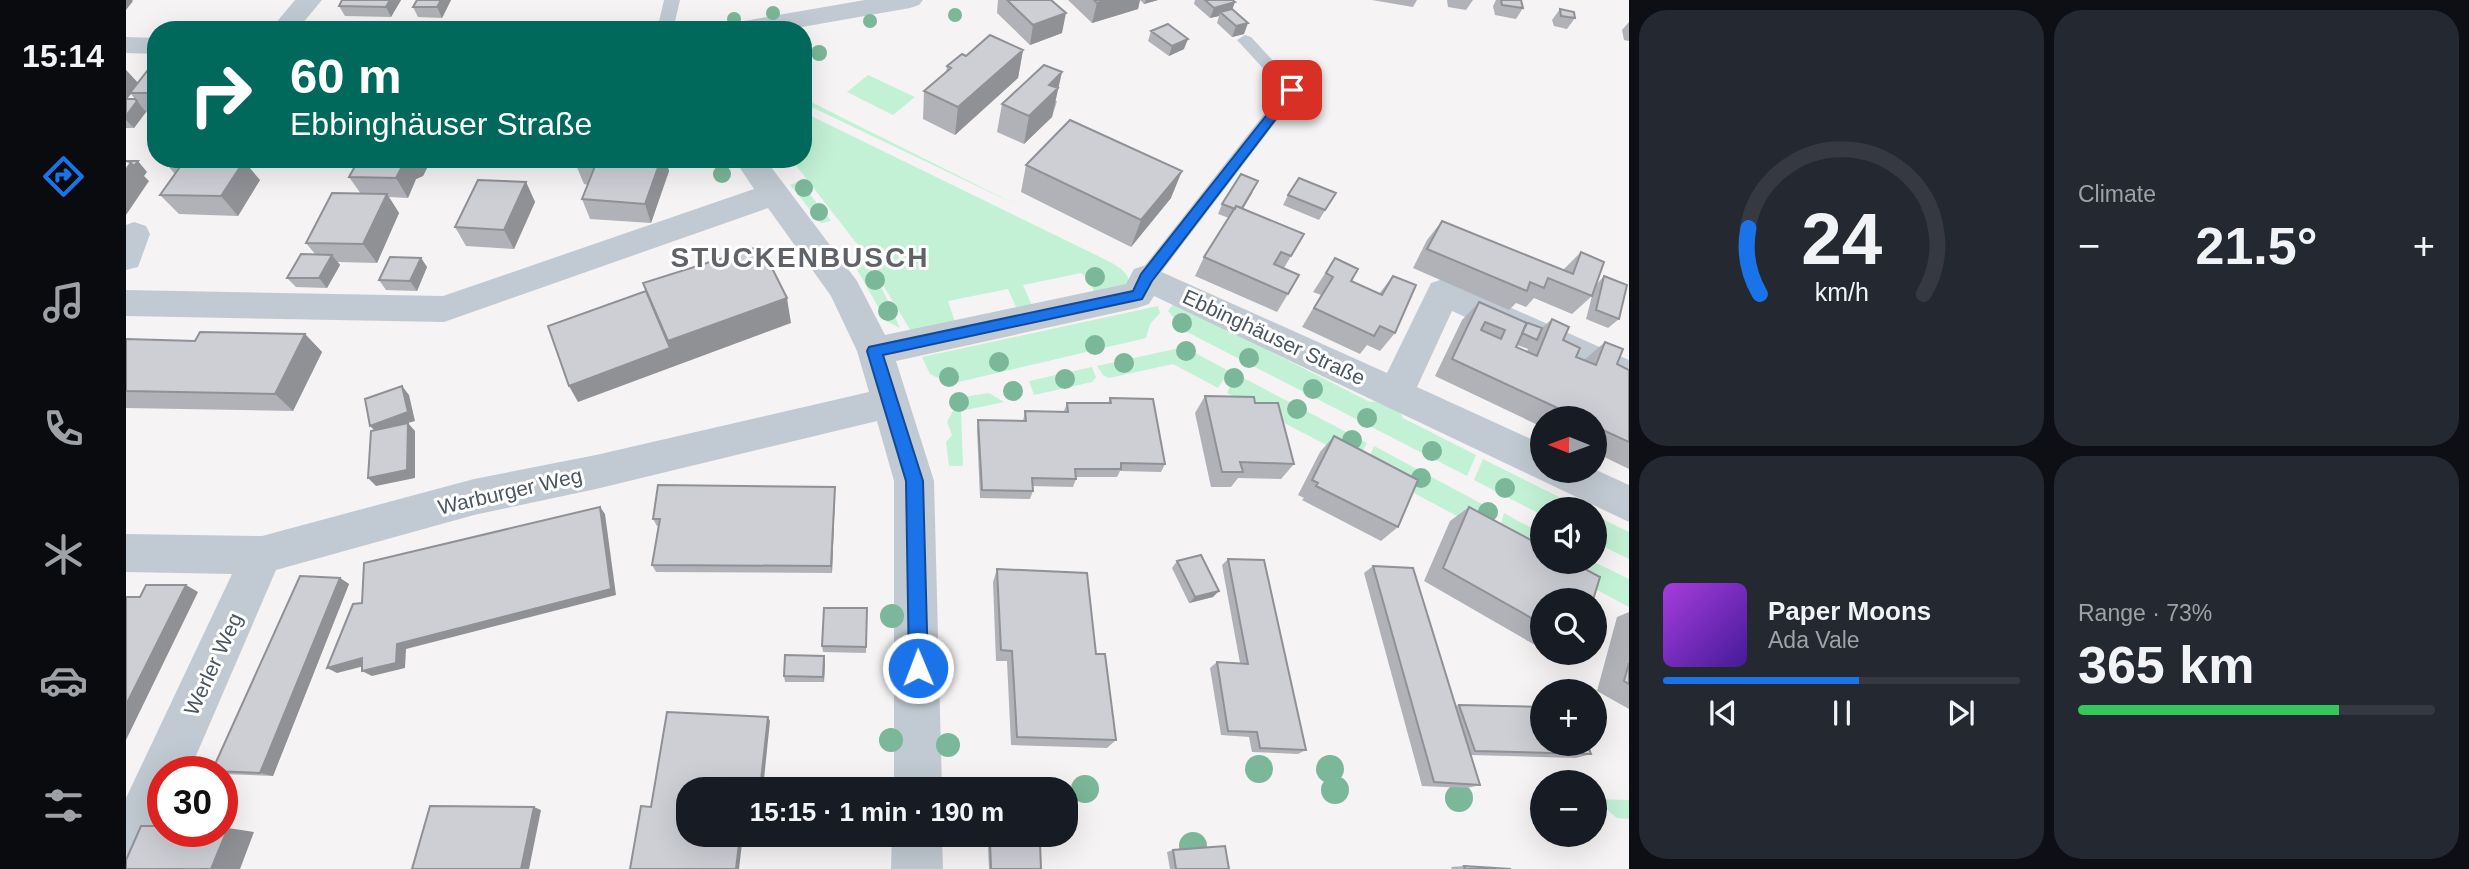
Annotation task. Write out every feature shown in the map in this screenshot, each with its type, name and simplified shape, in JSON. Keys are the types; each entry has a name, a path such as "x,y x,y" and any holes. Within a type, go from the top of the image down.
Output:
{"street":[{"path":"291,21 309,0"},
{"path":"789,21 903,1"},
{"path":"126,45 147,46"},
{"path":"756,168 845,290 874,351 892,402 914,481 918,777"},
{"path":"126,303 444,309 776,194"},
{"path":"874,351 1137,295 1146,278"},
{"name":"Ebbinghäuser Straße","path":"1146,278 1530,456"},
{"path":"1396,393 1443,292 1629,376"},
{"name":"Warburger Weg","path":"126,553 262,555 474,497 596,472 892,402"},
{"path":"1584,483 1629,504"},
{"name":"Werler Weg","path":"171,756 262,555"},
{"name":"Werler Weg","path":"126,854 147,808"},
{"path":"917,869 918,847"}],"lane":[{"path":"667,21 673,0"},
{"path":"1146,278 1292,90 1245,40"}],"green space":[{"path":"868,75 915,97 893,115 847,92"},
{"path":"812,102 1017,205 812,107"},
{"path":"812,116 1108,261 1123,271 1130,285 1095,293 1088,279 1081,273 1023,285 1032,306 1017,309 1008,289 948,301 955,322 911,331 861,249 798,168 812,168"},
{"path":"799,181 831,221 821,223 790,185"},
{"path":"858,260 864,263 876,279 900,328 886,321 854,264"},
{"path":"1174,303 1370,402 1394,400 1403,418 1476,455 1467,476 1185,331 1168,311"},
{"path":"1158,306 1160,313 1150,324 1146,338 950,384 930,374 922,357"},
{"path":"1184,347 1229,371 1218,388 1173,364 1109,378 1103,375 1097,366"},
{"path":"1092,367 1096,377 1092,382 1034,395 1029,381"},
{"path":"1236,374 1367,443 1357,461 1227,393"},
{"path":"989,393 1004,402 961,411 963,466 949,466 946,442 952,435 947,422 954,409 950,399"},
{"path":"1374,446 1495,511 1487,532 1365,467"},
{"path":"1483,459 1559,497 1530,497 1530,509 1474,480"},
{"path":"1504,513 1530,527 1530,555 1497,537"},
{"path":"1607,521 1629,532 1629,559 1607,548"},
{"path":"1607,568 1629,579 1629,607 1607,595 1607,588 1594,588 1567,574 1607,574"},
{"path":"1607,799 1629,800 1629,819 1617,818 1607,810"}],"building":[{"path":"342,0 390,0 386,7 339,6"},
{"path":"417,0 441,0 437,7 413,7"},
{"path":"1007,0 1051,0 1066,13 1033,25"},
{"path":"1205,0 1232,0 1235,2 1214,8"},
{"path":"1501,0 1521,0 1523,8 1502,5"},
{"path":"1232,9 1248,23 1236,26 1220,12"},
{"path":"1560,9 1574,12 1575,18 1561,16"},
{"path":"1168,24 1188,39 1172,46 1151,31"},
{"path":"990,35 1023,50 958,107 924,91 951,68 947,66 962,54 966,56"},
{"path":"1044,65 1062,72 1049,85 1058,88 1029,116 1002,104"},
{"path":"147,71 147,93 130,93"},
{"path":"126,99 137,101 126,116"},
{"path":"1070,120 1182,171 1141,220 1026,165"},
{"path":"179,168 239,168 221,196 160,195"},
{"path":"354,168 401,168 396,178 349,177"},
{"path":"594,168 658,168 645,204 582,199"},
{"path":"1241,174 1258,181 1242,208 1236,206 1235,209 1222,204"},
{"path":"1299,178 1336,193 1325,210 1288,195"},
{"path":"478,180 526,182 504,230 455,227"},
{"path":"332,193 387,194 363,244 306,243"},
{"path":"1236,206 1304,234 1291,256 1281,252 1274,264 1299,275 1288,294 1204,257"},
{"path":"1442,221 1573,274 1581,252 1604,262 1592,296 1548,278 1544,288 1530,282 1527,291 1427,249"},
{"path":"761,246 787,298 668,341 643,283"},
{"path":"301,254 332,255 319,278 287,278"},
{"path":"390,257 421,258 410,281 379,280"},
{"path":"1335,258 1358,269 1351,281 1382,295 1393,276 1416,285 1395,333 1380,326 1374,336 1314,308 1333,277 1326,273"},
{"path":"1604,276 1627,285 1619,319 1596,310"},
{"path":"646,291 670,348 569,386 548,326"},
{"path":"1479,302 1527,323 1516,347 1537,356 1552,319 1569,327 1563,340 1580,348 1576,357 1596,365 1605,342 1623,349 1617,364 1629,370 1629,442 1607,432 1607,406 1553,406 1452,359","holes":["1485,322 1505,330 1501,339 1481,330"]},
{"path":"1528,323 1542,328 1537,340 1522,333"},
{"path":"200,332 305,334 275,394 126,391 126,339 195,341"},
{"path":"402,386 408,412 370,426 365,399"},
{"path":"1205,396 1254,397 1255,403 1278,403 1294,464 1240,462 1243,472 1222,472"},
{"path":"1110,398 1153,399 1165,464 1121,463 1121,469 1075,469 1076,479 1032,478 1033,491 982,490 978,420 1026,421 1025,411 1068,412 1067,403 1111,403"},
{"path":"408,423 407,470 368,478 371,431"},
{"path":"1334,436 1418,480 1398,527 1316,486 1318,483 1312,480"},
{"path":"658,485 835,487 831,566 652,565 660,519 653,519"},
{"path":"600,507 611,589 397,644 396,663 362,671 362,658 327,668 353,604 362,603 364,563"},
{"path":"1469,507 1530,540 1530,574 1594,574 1600,577 1597,588 1530,588 1530,617 1443,568"},
{"path":"1201,555 1219,591 1195,597 1177,561"},
{"path":"1228,559 1264,560 1306,750 1260,748 1257,732 1228,731 1217,662 1248,664"},
{"path":"1373,566 1413,568 1480,785 1434,782"},
{"path":"997,569 1087,573 1096,654 1105,654 1116,740 1017,737 1012,651 1001,650"},
{"path":"300,576 340,578 260,773 238,772 238,756 219,756"},
{"path":"146,585 186,585 126,705 126,597 140,597"},
{"path":"824,608 867,608 866,647 822,646"},
{"path":"785,655 824,656 823,677 784,676"},
{"path":"1629,663 1629,684 1624,681"},
{"path":"1459,705 1530,707 1530,752 1475,751"},
{"path":"667,712 768,717 761,777 676,777 676,847 739,847 736,869 630,869 641,806 651,807"},
{"path":"430,806 534,807 521,869 412,869"},
{"path":"141,826 147,826 147,847 220,847 211,869 126,869 126,860"},
{"path":"1225,846 1229,869 1176,869 1173,850"},
{"path":"990,847 1040,847 1041,869 991,869"},
{"path":"1464,866 1511,869 1465,869"}],"district":[{"name":"STUCKENBUSCH","path":"800,257"}],"route":[{"path":"918,668 914,481 892,402 874,351 1137,295 1146,278 1292,90"}]}
